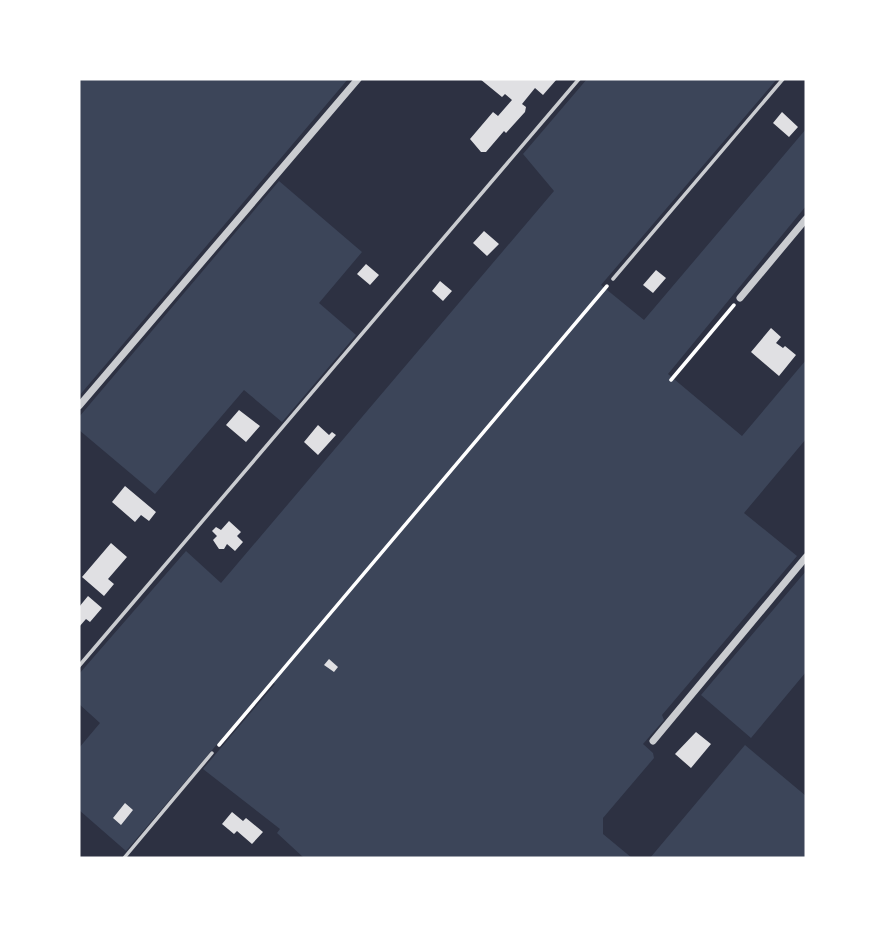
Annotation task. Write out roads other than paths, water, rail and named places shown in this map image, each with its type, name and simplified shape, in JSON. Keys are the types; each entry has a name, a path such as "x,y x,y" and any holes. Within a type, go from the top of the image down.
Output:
{"street":[{"path":"79,406 358,79"},
{"path":"740,298 806,219"},
{"path":"653,741 806,556"}],"lane":[{"path":"79,666 579,79"},
{"path":"613,279 783,79"},
{"path":"124,858 212,753"}]}
